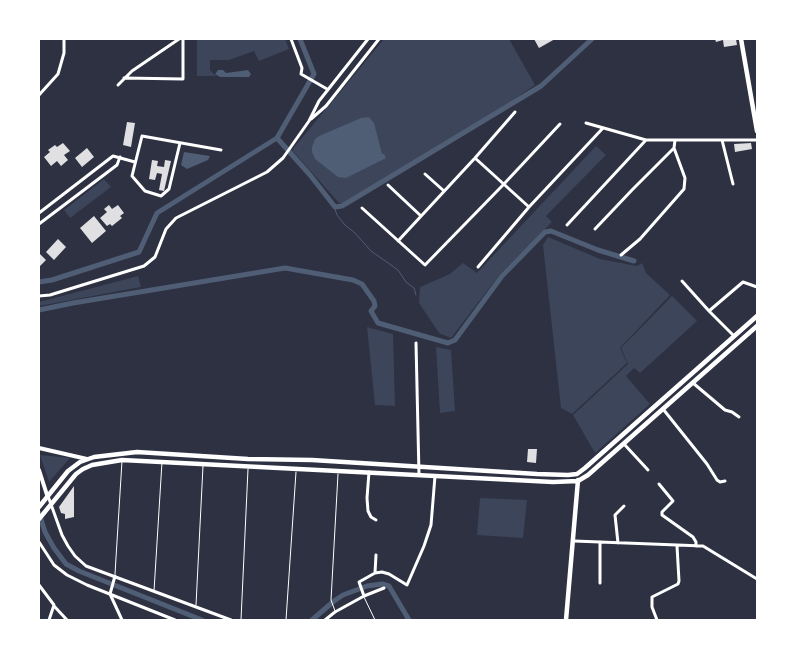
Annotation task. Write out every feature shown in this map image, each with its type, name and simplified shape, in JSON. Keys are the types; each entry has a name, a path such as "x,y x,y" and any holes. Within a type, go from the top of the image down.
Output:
{"main road":[{"path":"741,39 756,110 757,131"},
{"path":"39,507 68,471 87,459 137,452 554,475 577,474 757,316"},
{"path":"39,519 82,469 122,460 553,482 578,481 588,475 624,444 757,326"},
{"path":"566,620 574,541 577,474"}],"street":[{"path":"39,95 58,74 64,53 64,39"},
{"path":"118,85 124,78 150,57 181,39 183,79 124,78"},
{"path":"290,39 302,68 301,74 328,89"},
{"path":"39,296 50,295 144,266 155,257 166,229 176,218 267,172 283,158 309,122 319,101 368,39"},
{"path":"309,122 326,106 379,39"},
{"path":"398,241 515,112"},
{"path":"586,123 646,140 757,140"},
{"path":"362,208 425,265 504,185 560,124"},
{"path":"478,267 529,207 603,128"},
{"path":"180,143 169,189 161,196 145,191 132,176 142,136 221,150"},
{"path":"567,225 646,140"},
{"path":"595,229 674,148 676,140"},
{"path":"722,140 733,184"},
{"path":"621,255 640,239 684,189 685,178 674,148"},
{"path":"39,213 113,156 135,162"},
{"path":"40,221 117,164 120,157"},
{"path":"475,158 529,207"},
{"path":"97,169 102,176"},
{"path":"425,174 444,191"},
{"path":"388,185 421,216"},
{"path":"66,192 71,199"},
{"path":"682,281 708,311 734,336"},
{"path":"708,311 743,282 757,286"},
{"path":"416,343 419,475"},
{"path":"693,383 724,410 732,412 739,417"},
{"path":"663,409 706,464 716,480 720,482 725,481"},
{"path":"624,444 648,470"},
{"path":"39,448 87,459"},
{"path":"39,470 62,535 75,556 86,566 232,620"},
{"path":"369,472 368,511 371,517 376,520"},
{"path":"363,594 359,582 375,573 389,574 407,585 431,525 436,476"},
{"path":"659,484 673,498 673,501 662,512 662,515 693,537 696,546"},
{"path":"618,543 615,515 624,506"},
{"path":"574,541 703,546 757,579"},
{"path":"39,542 54,565 67,575 175,620"},
{"path":"600,542 600,583"},
{"path":"657,620 652,608 652,597 678,584 679,581 676,546"},
{"path":"375,573 376,555"},
{"path":"115,576 110,594 122,620"},
{"path":"39,585 67,620"},
{"path":"325,620 363,594 384,588"},
{"path":"49,620 54,605"}],"lane":[{"path":"115,576 122,460"},
{"path":"154,591 162,462"},
{"path":"196,608 203,465"},
{"path":"241,620 248,467"},
{"path":"286,620 296,468"},
{"path":"335,612 331,600 338,470"},
{"path":"363,594 374,620"}],"shaded area":[{"path":"197,39 285,39 289,49 259,61 254,51 229,60 210,60 210,70 216,76 197,76"},
{"path":"384,39 509,39 535,85 343,203 339,203 292,150"},
{"path":"218,70 223,70 226,73 248,70 251,74 249,77 220,77 215,74"},
{"path":"369,117 374,123 382,154 386,158 346,178 338,177 315,159 312,147 315,139 361,118"},
{"path":"596,146 606,155 546,216 552,222 500,274 451,338 439,333 419,303 420,287 450,274 463,263 477,273"},
{"path":"184,152 210,156 208,160 187,169 181,165"},
{"path":"104,179 111,187 70,218 64,210"},
{"path":"548,237 600,259 637,266 642,263 646,273 670,295 620,348 627,363 572,414 561,408 543,245"},
{"path":"138,276 141,287 39,306 39,302"},
{"path":"672,296 697,321 640,373 634,368 626,376 650,404 595,453 573,415 628,364 621,348"},
{"path":"367,327 393,334 395,406 375,405"},
{"path":"436,347 451,350 455,411 440,413"},
{"path":"40,455 70,458 49,482"},
{"path":"480,498 527,500 523,538 477,535"}],"building":[{"path":"534,39 555,39 539,48"},
{"path":"715,39 736,39 737,45 724,47 723,40 716,42"},
{"path":"127,122 135,123 131,147 123,145"},
{"path":"63,143 70,151 64,155 68,160 61,166 57,161 51,166 44,157 50,152 48,150 55,145 57,147"},
{"path":"751,143 752,149 735,152 734,144"},
{"path":"87,148 94,157 82,167 75,158"},
{"path":"152,160 158,161 157,166 164,167 165,160 171,161 164,191 159,190 162,174 157,173 155,180 149,179"},
{"path":"109,205 112,209 118,205 124,213 120,216 122,218 112,226 110,224 107,226 100,218 107,212 104,209"},
{"path":"94,216 106,231 92,243 80,228"},
{"path":"58,239 66,247 54,260 46,252"},
{"path":"39,253 46,260 39,267"},
{"path":"528,449 537,449 536,463 527,462"},
{"path":"74,486 74,517 65,519 65,514 61,513 59,507"}],"waterway":[{"path":"39,282 52,280 139,252 157,213 277,138 314,74 300,39"},
{"path":"277,138 335,207 342,206 541,86 592,39"},
{"path":"334,206 337,215 345,225 371,251 398,270 406,282 414,288 416,295"},
{"path":"39,310 285,268 353,280 362,284 374,301 375,306 371,311 378,323 448,343 455,340 502,276 545,232 551,231 598,250 634,261"},
{"path":"39,513 45,532 66,564 79,571 202,620"},
{"path":"312,620 343,595 367,586 382,584 389,586 409,620"}]}
